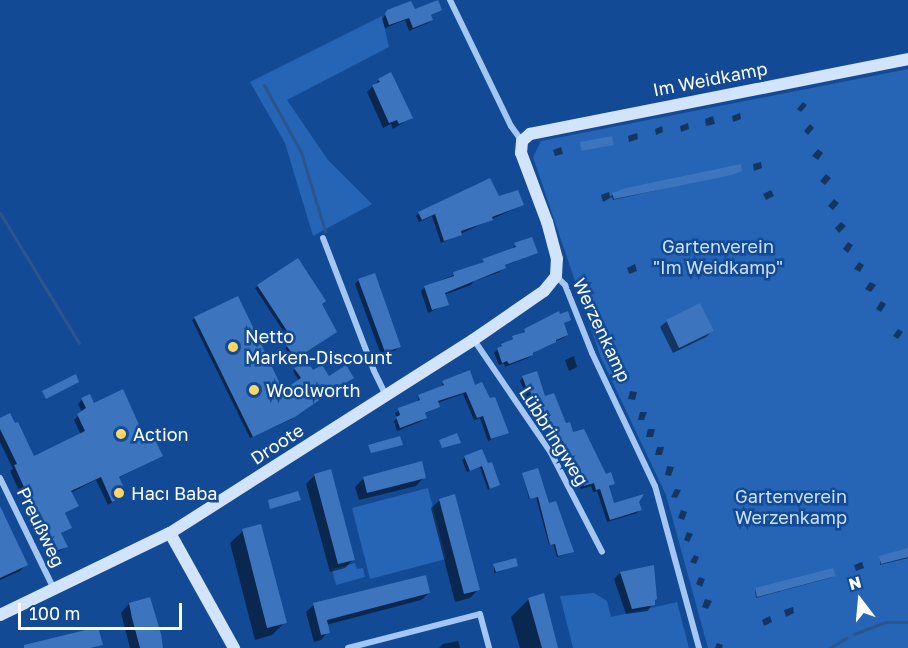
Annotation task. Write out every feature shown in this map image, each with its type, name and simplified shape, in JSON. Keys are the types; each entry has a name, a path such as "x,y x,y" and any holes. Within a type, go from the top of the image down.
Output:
{"street":[{"name":"Werzenkamp","path":"450,0 511,126 522,141 521,153 553,240 557,259 556,276 565,285 592,353 656,486 699,648"},
{"name":"Im Weidkamp","path":"522,141 530,134 541,131 908,59"},
{"path":"323,238 374,371 386,396"},
{"name":"Droote","path":"0,615 170,534 473,339 544,291 556,276"},
{"name":"Lübbringweg","path":"473,339 551,453 602,552"},
{"name":"Preußweg","path":"0,478 54,589"},
{"path":"170,534 234,648"},
{"path":"348,648 480,614 489,648"}],"green space":[{"path":"382,16 389,47 287,100 328,160 372,204 313,236 285,143 250,82"},
{"name":"Gartenverein Werzenkamp","path":"908,69 908,648 708,648 666,495 601,358 533,157 541,141"},
{"path":"428,488 446,559 370,579 352,508"},
{"path":"355,563 357,569 363,568 365,577 336,585 332,569"},
{"path":"594,593 607,601 611,617 677,602 689,648 573,648 560,596"}],"building":[{"path":"438,0 442,10 431,15 433,20 413,28 409,18 389,25 385,14 387,10 411,1 415,9"},
{"path":"391,72 413,118 399,124 397,120 389,123 372,85 380,82 378,79"},
{"path":"612,136 614,145 581,151 580,142"},
{"path":"741,164 742,171 732,175 614,199 612,193 626,188"},
{"path":"490,178 499,196 518,190 524,205 492,217 493,220 461,231 462,235 444,241 435,214 422,220 418,212"},
{"path":"532,237 538,253 505,265 506,268 445,293 449,305 432,310 424,286 454,276 453,272 484,262 482,259 516,247 514,243"},
{"path":"298,258 326,301 322,304 337,332 303,354 313,370 322,365 329,376 346,365 354,378 339,387 337,384 323,393 325,396 295,417 253,437 194,317 238,296 283,390 301,378 294,368 298,366 296,359 286,345 293,340 257,285"},
{"path":"375,273 401,347 385,352 358,279"},
{"name":"Gartenverein \"Im Weidkamp\"","path":"700,303 714,331 679,348 666,320"},
{"path":"559,311 560,314 568,311 571,320 564,323 568,335 533,355 509,364 507,361 502,363 497,348 502,346 501,344"},
{"path":"470,370 475,385 482,382 490,398 495,397 509,433 491,439 483,416 477,418 466,392 438,401 440,407 425,413 427,418 400,428 396,417 400,415 398,408 420,400 418,395 444,385 442,381"},
{"path":"537,371 545,396 554,393 566,423 570,422 573,432 584,429 606,474 611,472 615,484 609,486 614,503 644,494 639,502 642,510 610,520 600,489 596,490 594,483 584,486 569,452 566,453 563,441 560,441 556,426 548,429 546,420 543,421 530,391 528,392 522,376"},
{"path":"76,374 79,382 46,399 42,391"},
{"path":"123,389 144,436 151,432 163,456 119,477 127,495 112,502 101,477 71,491 79,506 65,513 72,528 61,533 68,547 55,551 51,547 14,465 17,464 0,429 0,418 10,413 15,423 18,422 34,456 85,431 77,414 86,408 81,398 90,394 94,403"},
{"path":"457,433 461,443 442,448 439,440"},
{"path":"400,436 403,445 371,453 368,445"},
{"path":"482,449 488,463 492,462 500,485 490,489 482,466 470,471 464,456"},
{"path":"422,461 426,478 367,493 363,477"},
{"path":"538,468 549,503 556,501 574,552 558,556 555,544 550,545 538,497 530,499 522,473"},
{"path":"331,469 355,560 338,564 314,474"},
{"path":"298,491 301,500 270,509 268,500"},
{"path":"455,494 480,590 464,594 439,499"},
{"path":"0,506 28,565 0,578"},
{"path":"261,524 287,623 267,628 242,529"},
{"path":"908,548 908,557 881,564 879,556"},
{"path":"516,558 518,566 496,572 493,564"},
{"path":"654,565 657,599 655,605 632,609 620,572"},
{"path":"833,568 836,576 757,597 755,588"},
{"path":"426,575 430,593 327,620 330,633 321,635 313,603"},
{"path":"544,593 558,648 542,648 528,598"},
{"path":"150,597 163,648 140,648 132,618 129,603"},
{"path":"98,627 103,645 90,648 24,648 24,645"}],"waterway":[{"path":"264,85 301,152 325,231"},
{"path":"0,213 79,343"},
{"path":"854,634 886,622 908,622"},
{"path":"829,648 846,638"}],"place":[{"name":"Netto Marken-Discount","path":"233,347"},
{"name":"Woolworth","path":"254,390"},
{"name":"Action","path":"121,434"},
{"name":"Hacı Baba","path":"119,493"}]}
